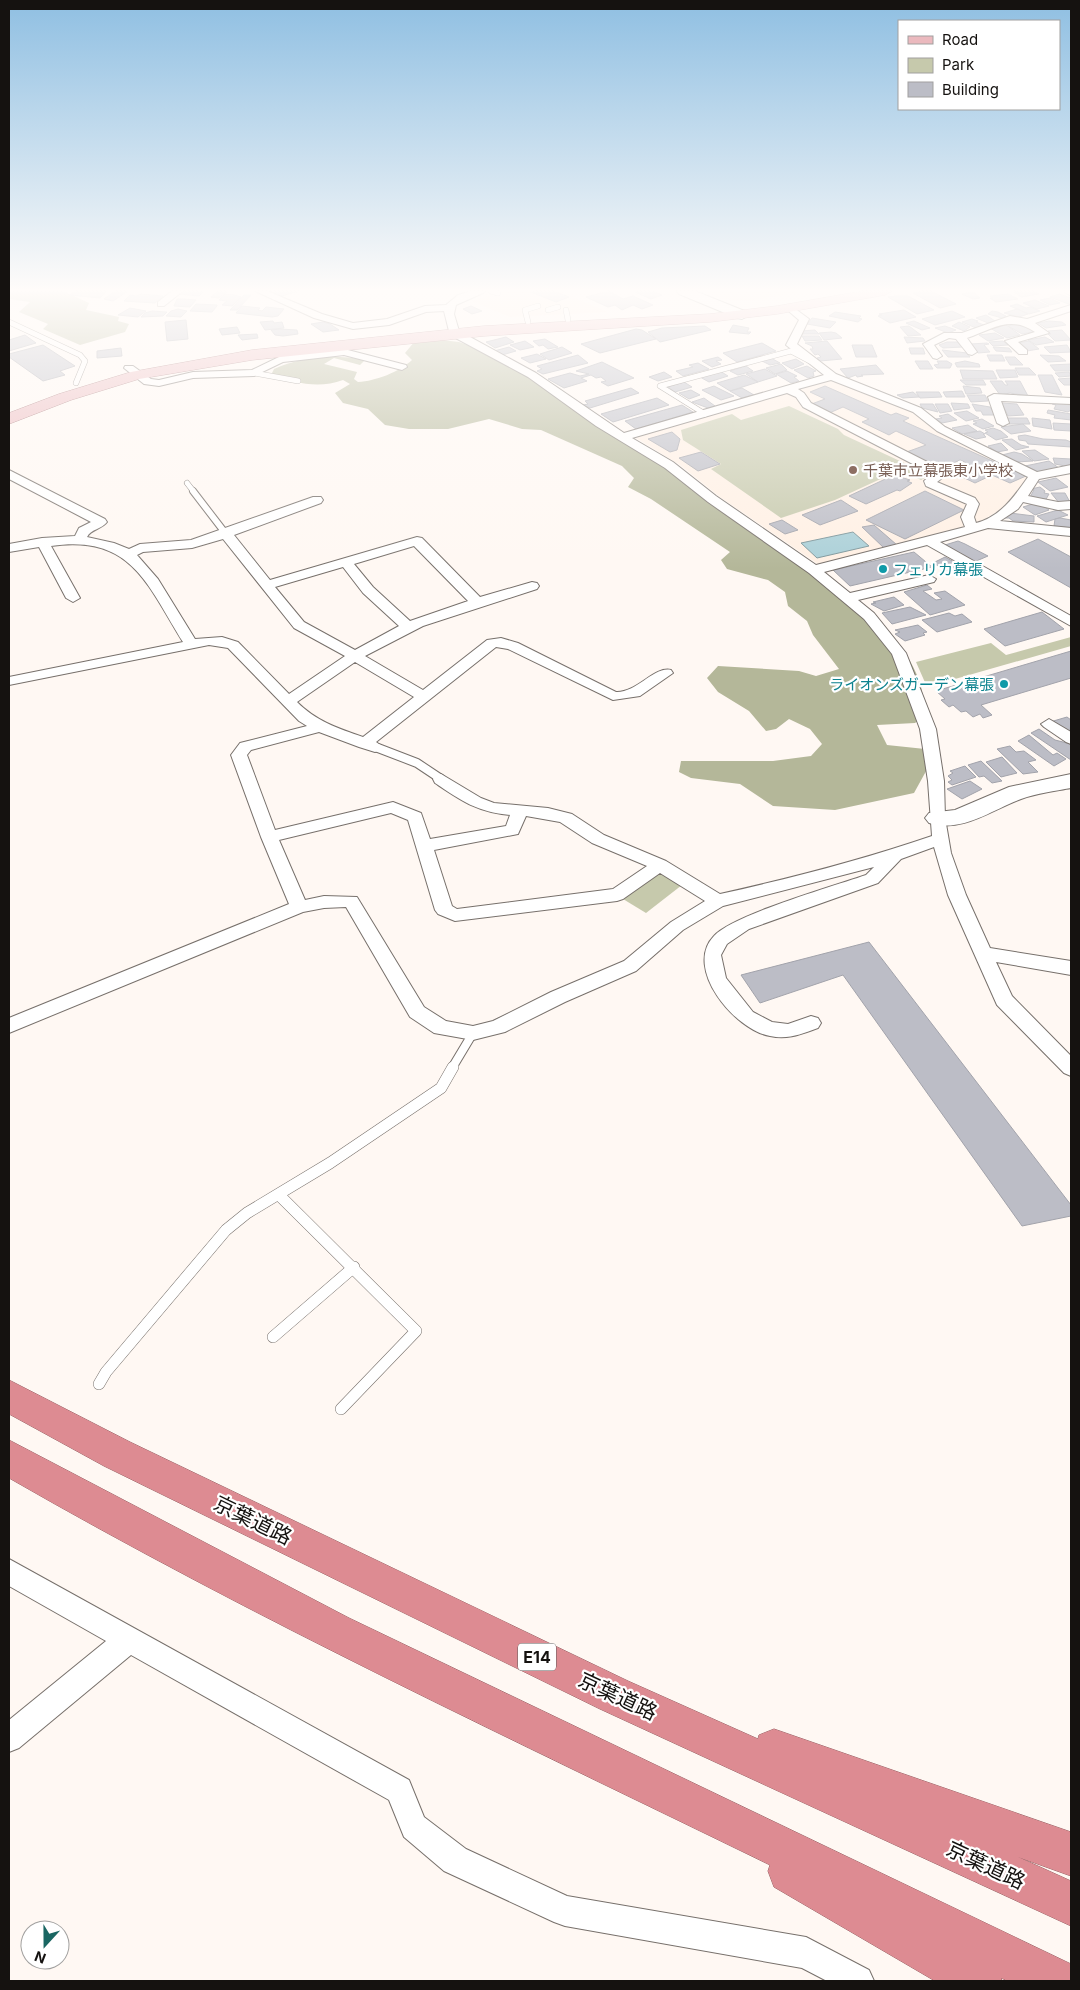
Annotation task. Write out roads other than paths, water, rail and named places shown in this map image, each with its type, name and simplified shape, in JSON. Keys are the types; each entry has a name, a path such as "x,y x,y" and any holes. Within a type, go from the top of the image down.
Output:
{"highway":[{"name":"京葉道路","path":"9,1396 117,1454 614,1695 1071,1904"},
{"path":"9,1458 87,1502 335,1632 1057,1981"},
{"path":"614,1695 1071,1854"},
{"path":"613,1768 979,1981"}],"main road":[{"path":"9,408 74,384"},
{"path":"9,419 99,384"}],"street":[{"path":"544,384 591,419 669,465 712,499 814,570 869,616 899,654 928,729 936,781 938,828 957,895 1004,1000 1071,1068"},
{"path":"623,437 807,384"},
{"path":"852,384 917,410 941,429 1035,476 1071,468"},
{"path":"790,389 800,395 803,402 807,405 939,473 940,475 930,481 930,483 971,501 973,504 966,518 973,528"},
{"path":"1003,423 992,394 1071,401"},
{"path":"9,474 101,522 84,531 78,540"},
{"path":"814,570 988,524 1022,498 1035,476"},
{"path":"1022,498 1058,506 1071,505"},
{"path":"129,554 140,548 192,544 226,534 317,500"},
{"path":"988,524 1071,532"},
{"path":"226,534 299,625 425,698"},
{"path":"9,548 42,542 78,540 106,544 129,554 149,577 190,644"},
{"path":"267,586 417,541 478,603"},
{"path":"929,541 1003,580 1071,622"},
{"path":"42,542 73,598"},
{"path":"346,562 368,590 408,626"},
{"path":"847,598 929,579"},
{"path":"288,701 378,640 408,626 532,586"},
{"path":"9,681 217,640 233,646 304,718 319,728 371,746 425,698 492,643 501,642 613,696 630,697 666,673"},
{"path":"1049,724 1071,739"},
{"path":"299,907 269,837 239,755 246,746 305,733 319,728"},
{"path":"441,779 475,802 492,808 548,813 566,818 598,839 660,865 718,900"},
{"path":"812,1023 788,1031 768,1028 746,1017 717,980 712,955 720,940 743,926 872,879 895,855 938,828 958,818 1017,792 1071,781"},
{"path":"269,837 393,807 415,817 444,910 455,915 617,895 660,865"},
{"path":"425,846 512,830 520,811"},
{"path":"9,1026 299,907 324,902 351,901 417,1012 441,1028 473,1033 498,1027 558,997 630,966 677,926 718,900 807,880 895,855"},
{"path":"982,953 1071,968"},
{"path":"9,1572 399,1790 414,1828 455,1860 566,1911 806,1953 858,1981"},
{"path":"9,1738 129,1640"}],"lane":[{"path":"668,384 660,386 705,414"},
{"path":"187,483 226,534"},
{"path":"371,746 418,763 441,779"},
{"path":"99,1384 106,1372 226,1230 246,1213 330,1163 441,1088 473,1033"},
{"path":"279,1195 416,1331 341,1409"},
{"path":"273,1337 354,1268"}],"water":[{"path":"853,532 869,546 817,558 801,543"}],"place":[{"name":"千葉市立幕張東小学校","path":"853,470"},
{"name":"フェリカ幕張","path":"883,569"},
{"name":"ライオンズガーデン幕張","path":"1004,684"}]}
